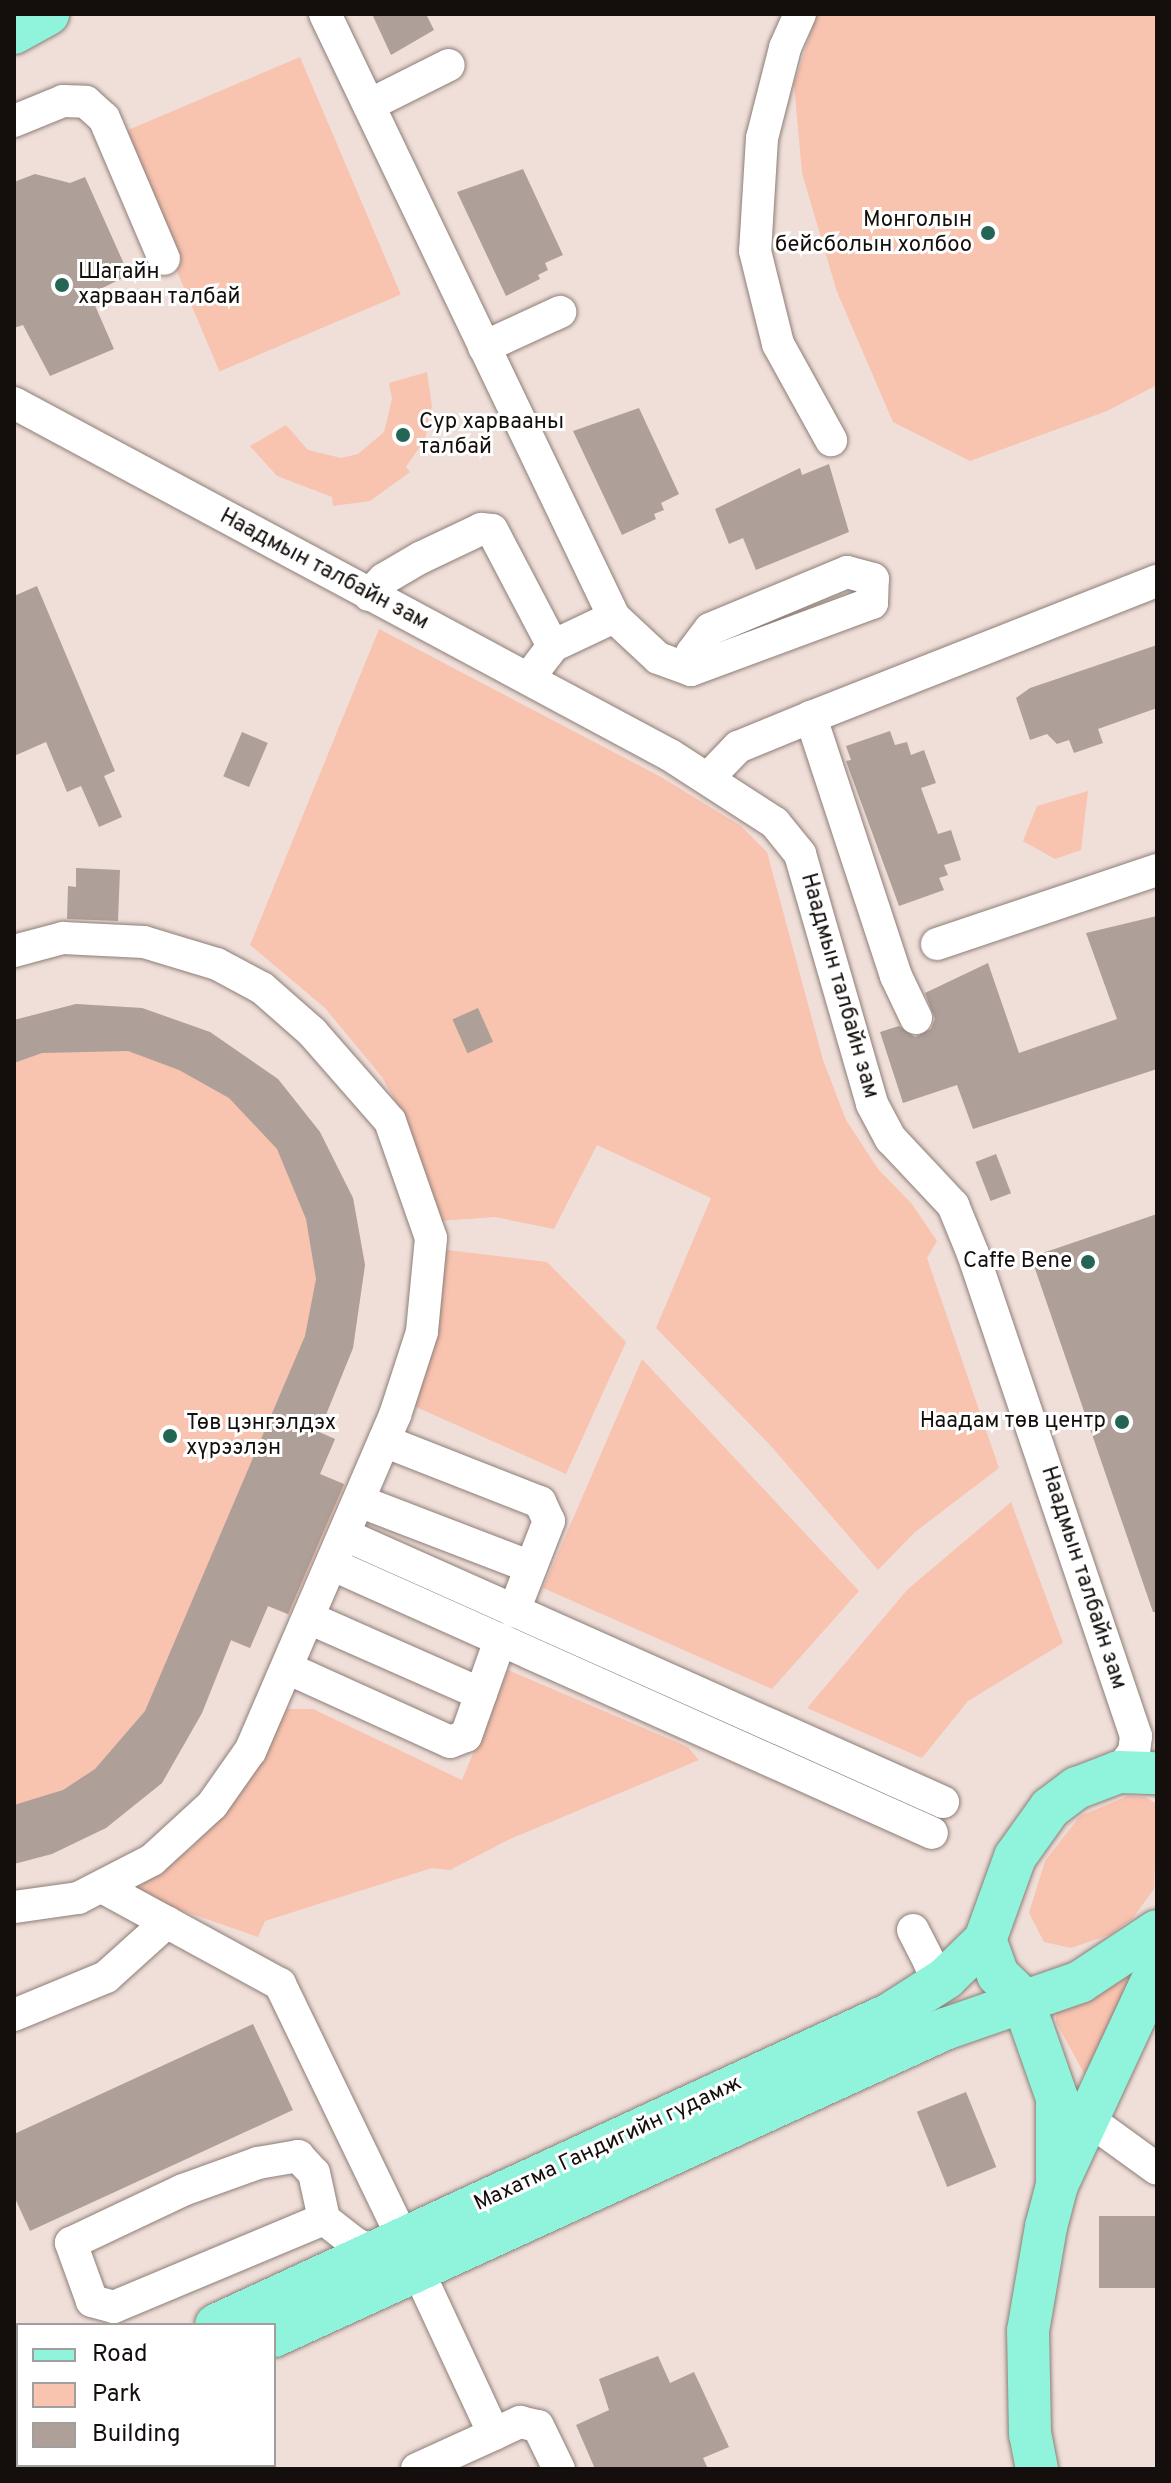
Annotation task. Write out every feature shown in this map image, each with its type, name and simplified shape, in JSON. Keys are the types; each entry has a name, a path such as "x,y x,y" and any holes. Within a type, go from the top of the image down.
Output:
{"main road":[{"path":"14,33 48,14"},
{"path":"1037,2469 1029,2418 1028,2331 1057,2185 1057,2098 1022,1998 998,1975 985,1940 1015,1857 1039,1821 1077,1788 1138,1772"},
{"name":"Махатма Гандигийн гудамж","path":"221,2323 1022,1998 1048,1995 1080,1982 1157,1931"},
{"name":"Махатма Гандигийн гудамж","path":"276,2335 399,2253 884,2017 946,1978 985,1940"},
{"path":"1057,2185 1157,1970"}],"street":[{"path":"325,14 614,617 658,658 691,670 872,603 873,579 847,572 710,629 692,653 691,670"},
{"path":"800,14 785,48 762,138 755,251 778,344 831,440"},
{"path":"369,105 449,65"},
{"path":"14,121 63,101 86,102 104,118 164,259"},
{"path":"484,347 560,312"},
{"name":"Наадмын талбайн зам","path":"14,403 709,777 775,823 800,854 872,1104 891,1139 953,1205 962,1225 1136,1736 1134,1752 1138,1772"},
{"path":"369,595 384,579 420,558 481,529 492,530 553,646"},
{"path":"709,777 738,747 1157,581"},
{"path":"528,679 553,646 614,617"},
{"path":"811,717 896,976 916,1018"},
{"path":"937,944 1157,870"},
{"path":"14,951 63,938 144,942 217,964 262,988 294,1014 384,1112 397,1132 431,1238 422,1332 384,1441 250,1751 212,1805 161,1853 102,1887 64,1902 14,1907"},
{"path":"384,1441 540,1502 549,1521 514,1611"},
{"path":"359,1501 531,1567"},
{"path":"345,1535 943,1802"},
{"path":"333,1565 932,1833"},
{"path":"309,1618 481,1694"},
{"path":"287,1668 450,1742 466,1736 500,1640"},
{"path":"102,1887 280,1984 399,2253 494,2434"},
{"path":"14,2015 106,1977 167,1922"},
{"path":"913,1930 930,1964 946,1978"},
{"path":"1088,2119 1156,2164"},
{"path":"324,2219 314,2173 298,2156 258,2163 183,2190 71,2243 92,2301 103,2316 324,2219 399,2253"},
{"path":"417,2469 520,2422 538,2426 559,2469"}],"green space":[{"name":"Монголын бейсболын холбоо","path":"817,14 1157,14 1157,385 1107,411 970,461 893,422 837,292 802,173 794,84"},
{"path":"300,57 401,294 219,371 119,134"},
{"name":"Сур харвааны талбай","path":"427,372 432,406 425,439 406,467 410,472 370,501 333,506 332,497 277,476 250,446 286,425 308,450 341,458 358,454 384,432 392,399 389,383"},
{"path":"379,629 661,777 741,826 767,852 823,1060 846,1120 878,1169 912,1204 937,1241 927,1258 999,1468 915,1532 878,1570 770,1445 656,1328 711,1198 597,1145 554,1229 495,1217 439,1221 408,1124 382,1077 325,1008 250,945"},
{"path":"1088,791 1081,850 1055,859 1023,841 1037,806"},
{"name":"Төв цэнгэлдэх хүрээлэн","path":"76,1004 142,1008 210,1032 278,1079 320,1132 353,1198 365,1265 353,1348 319,1432 335,1439 320,1474 345,1485 289,1615 268,1606 250,1648 231,1641 202,1713 162,1783 106,1828 14,1864 14,1020"},
{"path":"439,1249 547,1262 626,1342 566,1474 414,1406"},
{"path":"642,1359 859,1591 772,1689 543,1588"},
{"path":"1011,1502 1063,1643 968,1701 922,1758 807,1708 908,1589"},
{"path":"508,1670 688,1747 699,1760 510,1839 450,1870 432,1868 265,1921 258,1937 137,1895 145,1879 190,1849 230,1808 287,1709 313,1709 462,1780"},
{"path":"1128,1796 1145,1797 1157,1804 1154,1889 1132,1919 1109,1935 1071,1948 1044,1942 1029,1913 1045,1861 1080,1816"},
{"path":"1124,1976 1130,1978 1085,2075 1056,2022 1056,2011"}],"building":[{"path":"372,14 426,14 434,30 391,55"},
{"path":"523,169 563,255 545,263 548,270 538,275 540,279 506,296 457,192"},
{"name":"Шагайн харваан талбай","path":"35,174 70,183 85,177 129,275 90,294 114,349 50,376 23,325 14,328 14,182"},
{"path":"639,408 679,494 661,503 664,510 654,514 656,519 622,535 573,431"},
{"path":"829,464 849,532 756,570 743,538 729,544 715,509 800,468 802,475"},
{"path":"37,586 115,771 104,776 122,817 99,827 81,786 67,792 46,742 14,756 14,596"},
{"path":"1157,645 1157,708 1098,729 1103,743 1074,753 1069,740 1057,744 1047,734 1030,740 1016,698 1030,688"},
{"path":"890,731 895,745 907,742 911,755 924,750 936,783 921,788 938,834 951,830 961,860 944,865 948,875 939,878 944,890 899,906 846,761 851,760 846,746"},
{"path":"242,732 268,743 249,787 223,776"},
{"path":"76,868 120,870 118,921 67,919 68,886 76,887"},
{"path":"1157,916 1157,1069 973,1129 957,1085 903,1103 880,1032 899,1026 915,1037 931,1029 935,1019 925,993 988,963 1019,1053 1117,1019 1086,933"},
{"path":"76,1004 142,1008 210,1032 278,1079 320,1132 353,1198 365,1265 353,1348 319,1432 335,1439 320,1474 344,1484 288,1614 268,1606 250,1648 231,1640 202,1713 162,1783 106,1828 52,1854 14,1864 14,1805 63,1790 95,1769 145,1711 305,1336 316,1279 306,1219 277,1149 229,1098 179,1070 128,1051 42,1053 14,1063 14,1020"},
{"path":"478,1008 493,1042 467,1053 452,1019"},
{"path":"996,1154 1011,1193 991,1201 975,1162"},
{"name":"Наадам төв центр","path":"1157,1214 1157,1612 1153,1612 1031,1257"},
{"path":"253,2024 293,2110 30,2231 14,2196 14,2134"},
{"path":"966,2092 996,2167 947,2187 917,2112"},
{"path":"1099,2216 1157,2216 1157,2288 1099,2288"},
{"path":"658,2356 670,2383 694,2372 729,2447 703,2458 708,2469 595,2469 576,2425 609,2410 599,2379"}],"place":[{"name":"Монголын бейсболын холбоо","path":"988,233"},
{"name":"Шагайн харваан талбай","path":"62,285"},
{"name":"Сур харвааны талбай","path":"403,435"},
{"name":"Caffe Bene","path":"1088,1262"},
{"name":"Наадам төв центр","path":"1122,1422"},
{"name":"Төв цэнгэлдэх хүрээлэн","path":"170,1436"}]}
